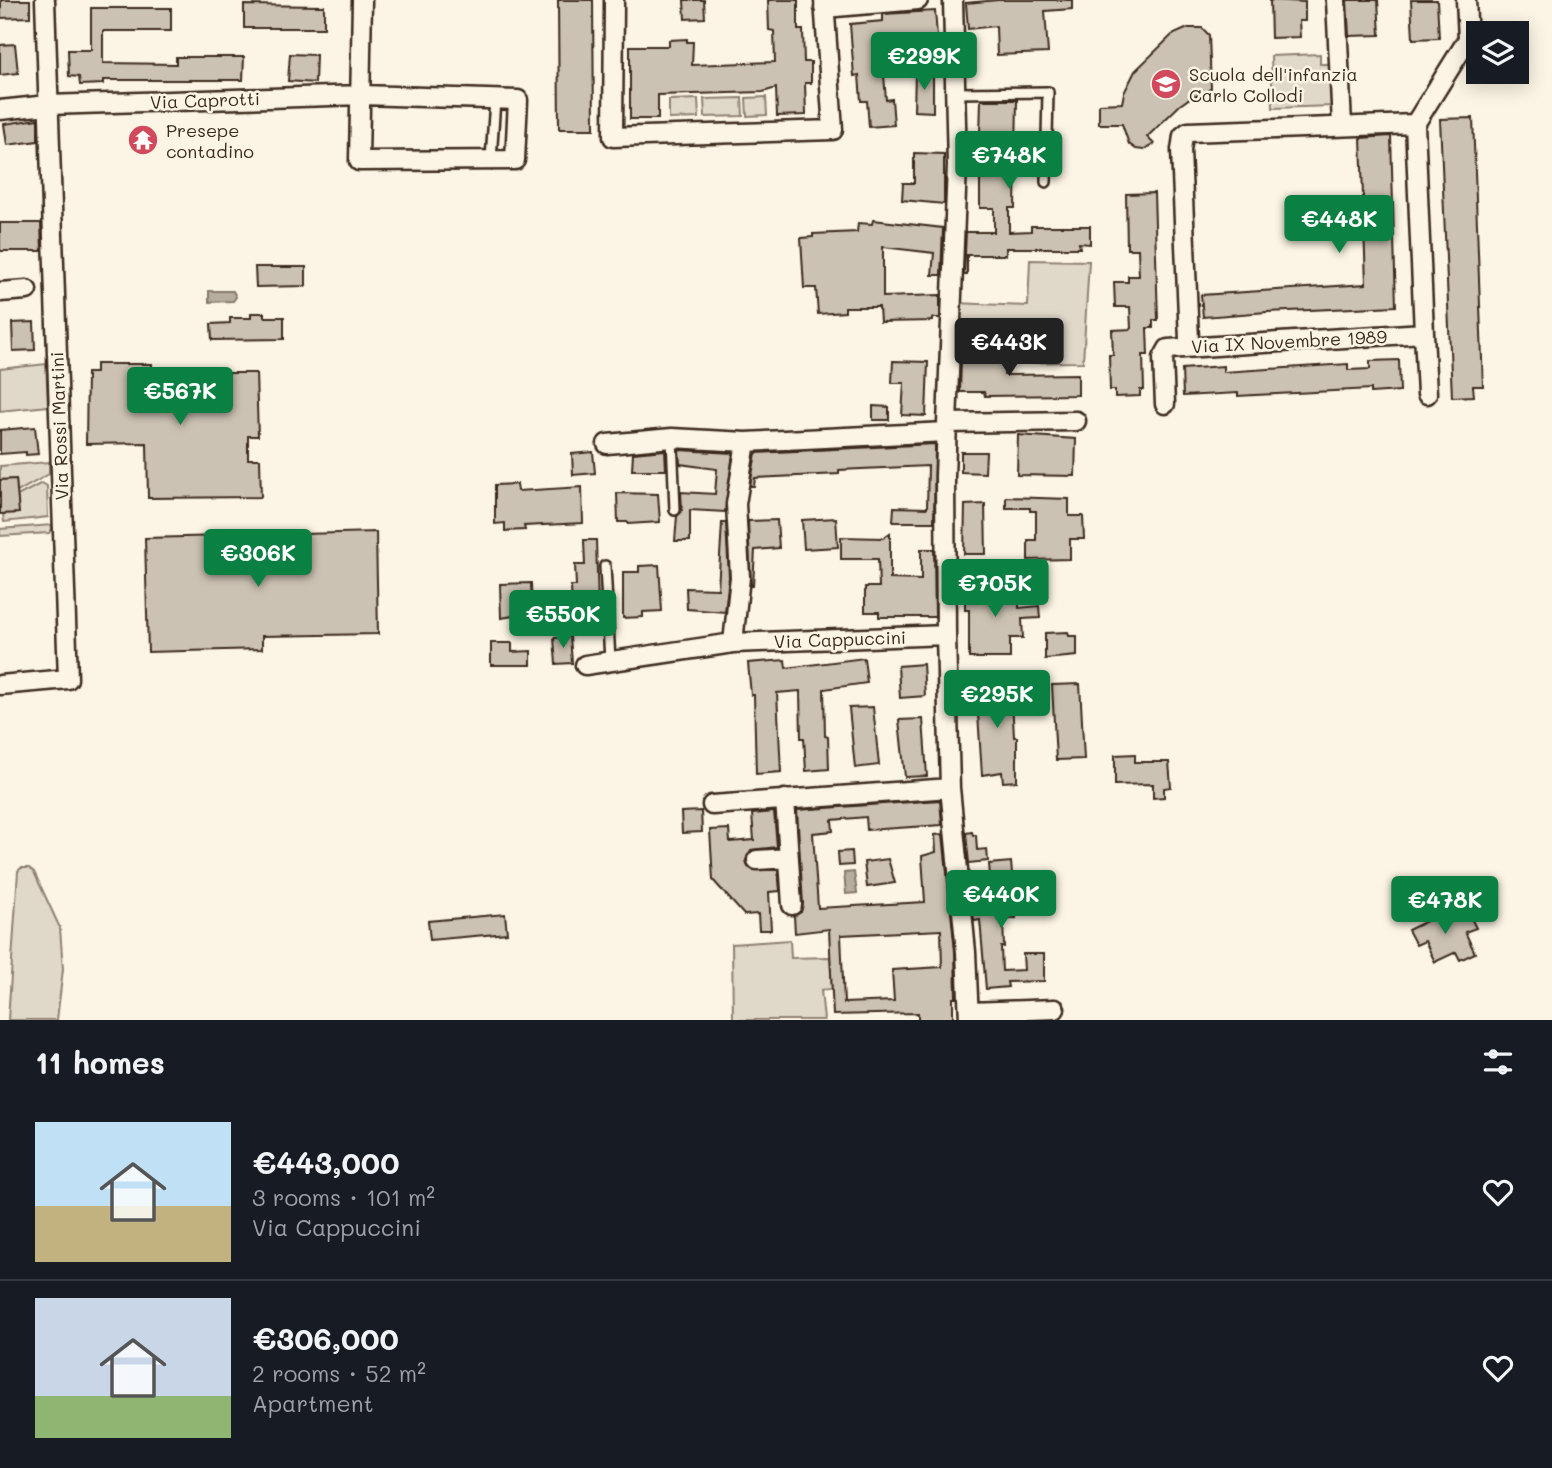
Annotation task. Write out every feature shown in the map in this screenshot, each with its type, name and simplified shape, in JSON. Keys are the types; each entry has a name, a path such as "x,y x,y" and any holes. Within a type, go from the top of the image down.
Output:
{"street":[{"name":"Via Rossi Martini","path":"0,685 68,679 46,0"},
{"path":"362,0 362,95"},
{"path":"614,0 613,138 833,130 824,4 918,0"},
{"path":"953,0 957,165 947,428 946,635 950,788 969,1016 1055,1009"},
{"path":"1336,0 1342,125"},
{"path":"1427,394 1415,124 1468,39 1466,0"},
{"name":"Via Caprotti","path":"48,105 362,95 518,100 514,160 359,161 362,95"},
{"path":"0,110 48,105"},
{"path":"1194,347 1189,340 1181,150 1184,136 1188,132 1415,124"},
{"path":"0,292 27,290"},
{"name":"Via IX Novembre 1989","path":"1165,404 1163,358 1168,349 1424,333"},
{"path":"607,444 672,438 746,442 1076,421"},
{"path":"733,643 740,577 736,504 746,442"},
{"name":"Via Cappuccini","path":"585,665 733,643 946,635"},
{"path":"712,805 950,788"},
{"path":"785,799 792,905"},
{"path":"757,860 789,858"}],"lane":[{"path":"955,93 1048,92 1046,182"},
{"path":"672,438 675,510"},
{"path":"605,566 610,661"}],"shaded area":[{"path":"1320,54 1320,64 1331,64 1333,106 1273,108 1271,56"},
{"path":"766,97 767,115 747,116 746,98"},
{"path":"742,98 743,116 705,117 704,99"},
{"path":"698,99 699,118 669,119 669,100"},
{"path":"1030,260 1089,261 1083,362 985,363 985,351 967,350 968,334 956,331 957,303 1028,306"},
{"path":"209,291 233,291 236,297 233,301 209,302"},
{"path":"46,364 48,406 0,411 0,369"},
{"path":"49,462 49,474 17,492 16,479 0,480 0,466"},
{"path":"42,483 47,486 48,517 4,522 3,514 18,513 17,496"},
{"path":"52,525 49,533 0,536 0,529"},
{"path":"21,868 29,868 34,872 60,928 63,969 57,1020 8,1020 18,871"},
{"path":"854,872 857,893 846,894 844,873"},
{"path":"790,940 791,958 830,957 832,989 821,990 824,1020 733,1020 732,944"}],"building":[{"path":"1,0 30,0 30,17 1,18"},
{"path":"558,0 593,0 594,129 559,129"},
{"path":"684,0 704,0 705,18 685,19"},
{"path":"768,0 798,0 798,30 803,30 804,62 811,62 811,83 805,83 806,115 777,116 776,88 763,92 658,95 658,119 630,119 630,46 669,46 669,40 687,39 687,42 693,42 692,65 775,62 774,31 769,30"},
{"path":"1072,0 1072,9 1045,11 1048,53 997,55 996,26 968,29 966,3"},
{"path":"1270,0 1305,2 1305,21 1299,21 1300,37 1271,38"},
{"path":"1347,0 1378,0 1380,35 1349,36"},
{"path":"1411,0 1437,0 1439,38 1413,39"},
{"path":"244,5 324,6 324,28 244,28"},
{"path":"91,8 171,8 171,31 103,31 103,63 176,64 176,57 244,57 243,80 103,80 103,84 80,85 79,77 69,76 68,50 91,50"},
{"path":"935,11 938,48 898,51 898,60 883,62 886,100 892,99 894,125 869,127 867,101 861,101 859,75 854,76 850,24 883,21 883,14"},
{"path":"1188,28 1202,28 1209,35 1211,88 1180,105 1147,137 1154,144 1144,150 1136,149 1129,144 1122,124 1099,124 1099,104 1122,103 1135,71 1172,35"},
{"path":"15,44 18,73 0,75 0,45"},
{"path":"290,54 316,55 315,83 288,81"},
{"path":"915,73 933,73 933,112 914,111"},
{"path":"981,100 1017,100 1015,208 1009,208 1009,232 1031,231 1031,226 1090,226 1090,244 1079,243 1080,248 1006,248 1006,255 967,255 967,275 964,275 966,232 994,232 994,208 980,208 980,155 985,155 986,136 980,135"},
{"path":"1473,118 1483,386 1473,386 1474,396 1452,397 1440,119"},
{"path":"38,119 38,141 7,145 4,124"},
{"path":"1391,136 1396,306 1203,317 1201,295 1366,284 1361,138"},
{"path":"914,153 944,154 944,204 902,200 903,183 914,183"},
{"path":"1154,193 1158,320 1153,320 1153,328 1147,328 1148,355 1143,355 1144,390 1140,390 1140,396 1115,397 1115,390 1110,390 1109,355 1113,355 1112,330 1131,329 1130,307 1115,307 1114,282 1128,282 1128,276 1139,276 1138,249 1127,249 1126,194"},
{"path":"873,220 943,228 941,275 932,275 934,253 883,247 883,297 940,295 940,318 933,318 933,321 880,322 879,307 845,307 845,312 818,314 816,288 804,288 801,238 813,237 813,234 857,232 858,223 872,224"},
{"path":"0,223 41,223 42,251 0,251"},
{"path":"255,267 306,267 306,286 256,287"},
{"path":"251,313 264,313 264,317 284,317 284,339 212,340 211,324 230,323 230,318 251,318"},
{"path":"34,322 35,350 13,351 12,323"},
{"path":"962,332 968,333 967,350 985,351 985,363 1004,362 1004,375 1078,374 1078,395 985,396 984,392 960,392"},
{"path":"1399,360 1400,391 1371,393 1371,389 1183,396 1182,369 1223,366 1223,372 1348,364 1348,370 1370,369 1370,361"},
{"path":"893,361 928,362 926,416 902,415 904,383 892,383"},
{"path":"96,364 152,364 152,373 256,373 258,436 248,436 248,459 260,459 261,497 148,498 147,443 86,444 87,373 96,373"},
{"path":"873,406 889,407 889,420 873,420"},
{"path":"35,427 38,454 0,454 0,430"},
{"path":"1018,435 1076,439 1075,476 1017,475"},
{"path":"935,444 934,522 893,522 894,507 927,508 928,466 839,470 839,474 755,478 754,486 750,486 756,453"},
{"path":"665,450 666,470 632,470 633,453"},
{"path":"679,450 733,453 725,512 690,510 690,541 675,541 677,516 682,510 681,492 715,494 717,469 680,464"},
{"path":"593,452 595,473 573,475 572,454"},
{"path":"961,452 986,452 985,473 961,472"},
{"path":"16,479 19,513 0,514 0,480"},
{"path":"517,484 518,491 582,487 583,523 524,526 525,530 505,531 505,523 495,524 495,485"},
{"path":"617,493 658,494 660,522 618,522"},
{"path":"1006,497 1069,499 1069,516 1083,516 1084,539 1070,539 1070,559 1028,560 1028,540 1036,540 1036,511 1030,511 1030,508 1006,508"},
{"path":"985,504 986,554 964,554 965,505"},
{"path":"836,518 838,547 804,549 802,520"},
{"path":"777,520 779,548 755,550 751,586 748,521"},
{"path":"722,523 726,523 729,577 725,612 687,609 686,588 718,589"},
{"path":"376,532 378,634 262,636 262,649 148,652 145,538"},
{"path":"890,533 890,579 921,580 921,549 934,549 935,617 879,617 879,612 865,612 865,587 879,587 878,559 841,559 841,537 883,538"},
{"path":"584,540 596,540 598,607 572,608 571,586 576,586 575,565 585,565"},
{"path":"659,565 662,611 643,612 643,617 623,618 623,572 639,572 639,566"},
{"path":"531,583 532,613 501,618 500,584"},
{"path":"1009,583 1009,593 1019,592 1019,608 1039,606 1040,618 1022,619 1023,638 1010,638 1010,658 969,658 969,610 965,610 965,584"},
{"path":"1068,632 1069,636 1077,636 1077,656 1045,659 1045,633"},
{"path":"570,637 572,663 556,664 554,638"},
{"path":"491,643 512,643 512,652 531,651 531,665 491,665"},
{"path":"864,658 867,683 824,689 829,769 806,771 804,738 801,738 800,691 777,693 781,772 756,774 754,695 751,695 748,663 785,660 786,668"},
{"path":"923,664 925,696 900,698 898,666"},
{"path":"1011,681 1014,737 1017,737 1017,781 1003,782 1002,772 982,775 976,683"},
{"path":"1080,684 1084,759 1056,760 1052,685"},
{"path":"873,707 879,765 855,768 849,708"},
{"path":"923,719 927,776 905,777 899,720"},
{"path":"1135,754 1135,762 1169,762 1171,787 1164,788 1164,797 1153,798 1153,784 1115,785 1115,755"},
{"path":"940,800 942,825 867,830 866,817 832,820 833,831 813,833 818,908 925,902 922,856 936,852 935,835 943,834 955,952 956,998 953,998 953,1020 918,1020 918,1013 833,1015 829,929 795,933 794,916 801,912 803,904 797,810","holes":["941,930 942,967 892,970 894,1001 844,1003 841,935"]},
{"path":"701,811 702,832 682,833 681,812"},
{"path":"774,812 777,847 751,850 746,860 748,867 753,870 778,870 780,891 769,892 771,930 759,930 758,914 744,915 713,880 710,830 729,829 730,842 754,840 752,814"},
{"path":"972,832 976,835 977,850 987,849 988,861 969,863 966,833"},
{"path":"852,851 853,865 839,866 838,852"},
{"path":"888,859 895,883 867,887 864,862"},
{"path":"1011,862 1016,918 1003,919 1002,971 1024,970 1023,954 1044,954 1044,981 1007,982 1008,987 986,989 980,920 974,921 971,890 991,888 989,864"},
{"path":"1468,912 1476,928 1465,932 1475,953 1460,960 1456,952 1435,962 1425,941 1416,945 1408,930 1443,913 1447,922"},
{"path":"505,914 507,933 430,940 428,921"}],"place":[{"name":"Scuola dell'infanzia Carlo Collodi","path":"1166,84"},
{"name":"Presepe contadino","path":"143,140"}]}
